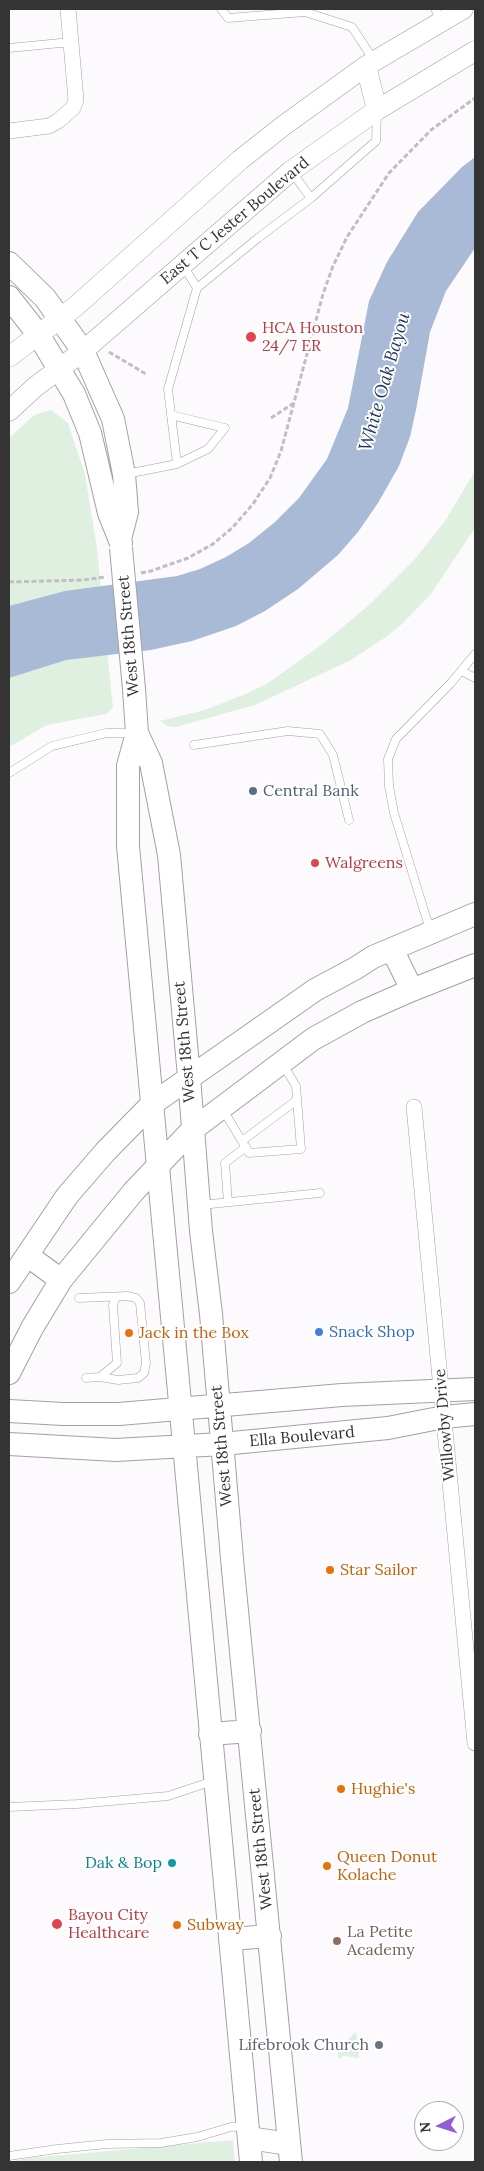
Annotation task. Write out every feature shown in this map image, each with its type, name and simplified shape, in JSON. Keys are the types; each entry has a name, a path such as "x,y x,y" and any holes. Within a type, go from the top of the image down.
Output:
{"main road":[{"path":"9,263 45,298 83,351 113,419 124,474 127,512 120,543"},
{"path":"9,298 38,334 74,394 90,433 109,513 120,543"},
{"name":"West 18th Street","path":"120,543 137,733 128,766 128,846 248,2132 247,2162"},
{"name":"West 18th Street","path":"137,733 151,763 169,855 192,1130 290,2153"},
{"path":"9,1282 67,1196 105,1152 152,1104 315,990 356,968 373,956 475,914"},
{"path":"392,949 412,990"},
{"path":"9,1373 32,1328 61,1280 157,1164 192,1130 313,1040 362,1012 475,965"},
{"path":"27,1255 61,1280"},
{"path":"9,1410 95,1414 219,1406 342,1395 442,1392 475,1389"},
{"name":"Ella Boulevard","path":"9,1444 116,1450 222,1444 388,1428 444,1417 475,1414"},
{"path":"210,1734 250,1731"},
{"path":"230,1939 270,1936"},
{"path":"248,2132 290,2153"}],"street":[{"path":"9,131 49,126 73,108 76,100 68,9"},
{"path":"9,357 76,306 240,160 304,110 438,15 463,9"},
{"name":"East T C Jester Boulevard","path":"9,411 36,387 83,351 291,171 377,110 475,51"},
{"path":"370,64 377,110"},
{"name":"Willowby Drive","path":"414,1108 475,1743"}],"lane":[{"path":"221,9 228,18 305,12 352,27 370,64"},
{"path":"9,48 71,42"},
{"path":"177,464 168,389 197,288 311,198 376,141 377,110"},
{"path":"291,171 311,198"},
{"path":"183,265 197,288"},
{"path":"124,474 177,464 208,449 225,428 172,415"},
{"path":"430,932 394,813 389,786 388,759 396,739 462,671 475,654"},
{"path":"462,671 475,678"},
{"path":"194,745 288,731 320,734 333,755 349,820"},
{"path":"9,773 52,746 106,732 137,733"},
{"path":"221,1107 249,1153 301,1149 296,1086 282,1062"},
{"path":"228,1202 225,1163 244,1144 297,1100"},
{"path":"199,1205 320,1193"},
{"path":"79,1298 127,1296 136,1298 140,1303 145,1369 138,1378 118,1380 100,1377 86,1378"},
{"path":"100,1377 117,1364 113,1305 116,1297"},
{"path":"9,1808 168,1796 214,1780"},
{"path":"9,2156 107,2144 161,2143 198,2137 231,2127 248,2132"}],"path":[{"path":"132,574 151,572 188,558 213,544 232,528 253,504 270,478 281,451 323,294 333,266 358,218 389,172 431,130 475,98"},
{"path":"109,352 146,374"},
{"path":"271,418 295,402"},
{"path":"9,582 83,580 112,576"}],"green space":[{"path":"51,410 68,423 85,474 97,548 113,708 106,714 47,725 9,747 9,438 34,415"},
{"path":"475,471 475,528 431,594 402,624 386,637 351,660 255,705 176,727 167,726 160,721 205,710 248,693 268,683 320,646 370,604 415,559 445,521"},
{"path":"356,2031 359,2058 344,2056 338,2059 338,2050"},
{"path":"233,2140 235,2162 9,2162 29,2158"}],"water":[{"name":"White Oak Bayou","path":"475,157 475,248 446,291 430,332 410,437 399,466 378,503 358,532 338,555 298,589 265,611 236,626 192,641 151,650 66,660 9,678 9,606 65,591 177,576 200,569 226,557 249,543 275,522 299,498 327,459 348,408 369,301 387,262 418,212 462,167"}],"place":[{"name":"HCA Houston 24/7 ER","path":"251,337"},
{"name":"Central Bank","path":"253,791"},
{"name":"Walgreens","path":"315,863"},
{"name":"Snack Shop","path":"319,1332"},
{"name":"Jack in the Box","path":"129,1333"},
{"name":"Star Sailor","path":"330,1570"},
{"name":"Hughie's","path":"341,1789"},
{"name":"Dak & Bop","path":"172,1863"},
{"name":"Queen Donut Kolache","path":"327,1866"},
{"name":"Bayou City Healthcare","path":"57,1924"},
{"name":"Subway","path":"177,1925"},
{"name":"La Petite Academy","path":"337,1941"},
{"name":"Lifebrook Church","path":"379,2045"}]}
